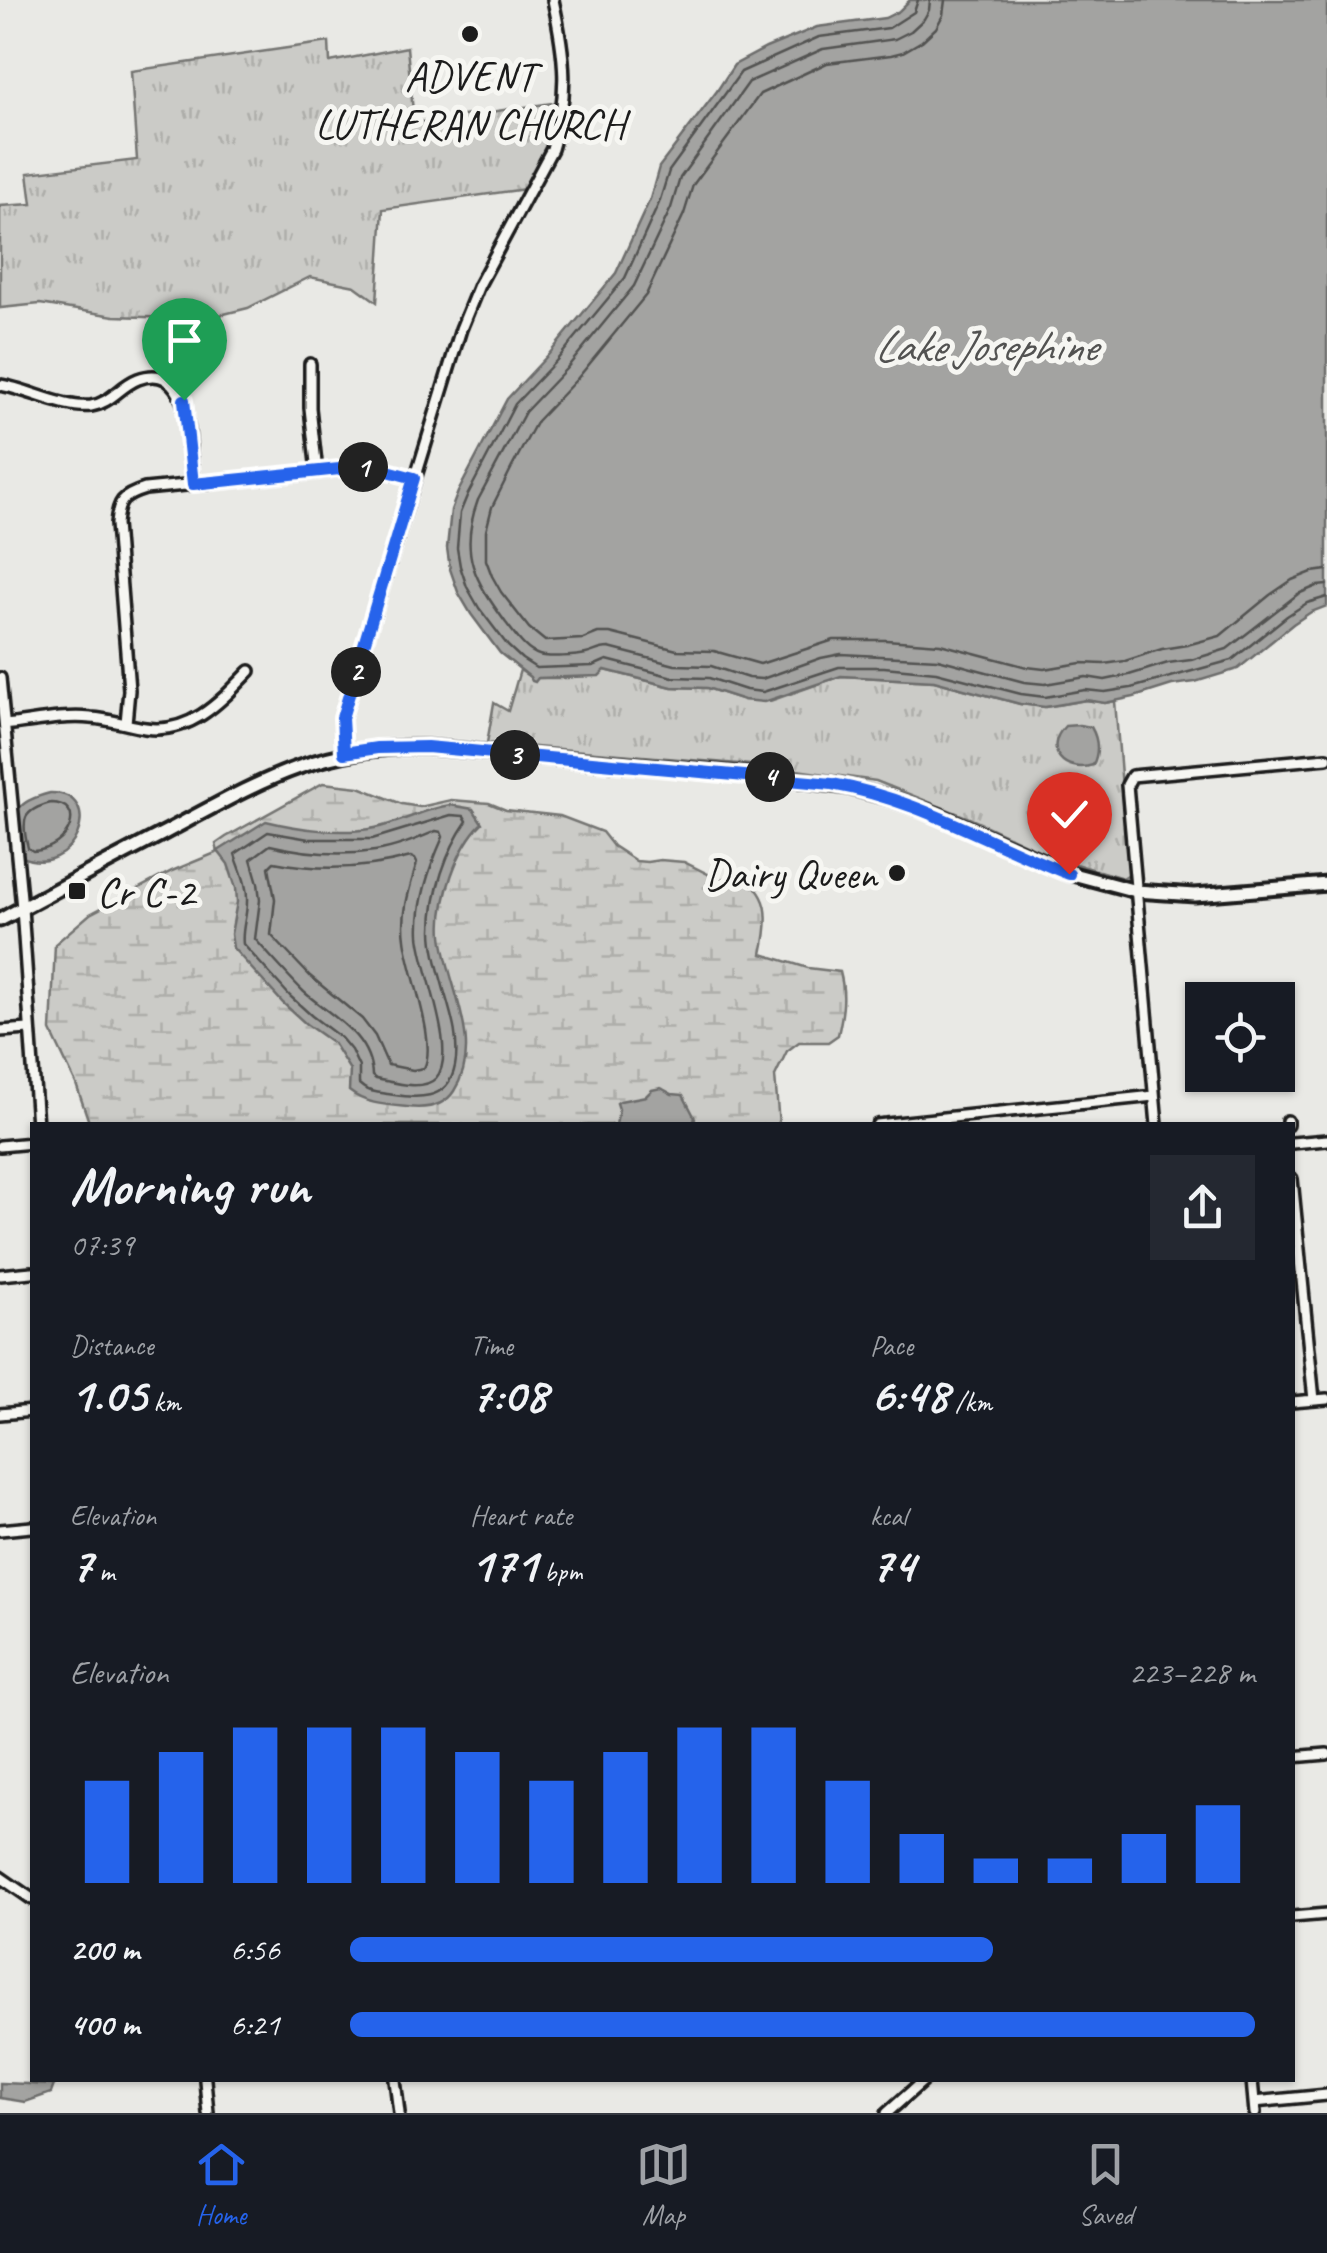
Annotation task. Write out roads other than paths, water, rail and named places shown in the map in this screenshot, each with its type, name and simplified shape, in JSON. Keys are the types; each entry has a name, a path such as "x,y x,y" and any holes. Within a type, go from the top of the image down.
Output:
{"main road":[{"path":"0,920 256,784 303,764 377,748 427,747 848,787 938,815 1069,874 1136,891 1194,895 1327,884"}],"street":[{"path":"344,753 342,718 469,309 552,149 558,129 565,68 553,0"},
{"path":"310,364 317,472"},
{"path":"0,385 82,406 110,399 134,380 150,376 167,381 184,400 193,484"},
{"path":"126,723 129,690 116,524 119,503 126,496 144,490 369,466 414,478"},
{"path":"4,725 79,717 163,729 188,723 212,708 250,671"},
{"path":"0,678 22,908 36,1122"},
{"path":"1157,1122 1127,785 1132,776 1327,758"},
{"path":"0,1031 29,1029"},
{"path":"906,1122 1154,1096"},
{"path":"1026,1109 1028,1122"},
{"path":"1295,1144 1327,1140"},
{"path":"0,1146 30,1143"},
{"path":"1295,1209 1314,1400"},
{"path":"0,1275 30,1272"},
{"path":"1295,1402 1327,1398"},
{"path":"0,1414 30,1410"},
{"path":"0,1530 30,1526"},
{"path":"1295,1757 1327,1754"},
{"path":"0,1877 30,1898"},
{"path":"1295,1917 1327,1914"},
{"path":"205,2082 208,2113"},
{"path":"396,2082 399,2113"},
{"path":"887,2113 922,2082"},
{"path":"1252,2082 1254,2108 1327,2095"}],"water":[{"name":"Lake Josephine","path":"910,0 1327,0 1327,606 1293,624 1238,669 1105,703 1086,700 1045,707 934,681 841,676 764,702 707,688 672,687 605,670 599,676 532,681 500,653 471,614 458,592 447,548 451,510 458,492 507,399 616,273 650,199 659,167 734,65 817,27 885,18"},
{"path":"1065,726 1091,727 1095,736 1093,765 1066,763 1056,751 1058,735"},
{"path":"50,793 68,796 78,806 77,834 56,857 39,861 20,856 16,822 20,807"},
{"path":"450,805 473,809 482,823 458,860 443,907 445,954 465,1034 463,1073 450,1096 433,1106 413,1108 369,1101 349,1091 350,1070 333,1043 283,1003 233,948 236,888 228,864 218,851 266,821 320,830 362,830"},
{"path":"661,1088 683,1095 695,1118 693,1122 617,1122 617,1103 646,1096"},
{"path":"0,2083 54,2085 51,2093 25,2102 0,2098"}],"place":[{"name":"ADVENT LUTHERAN CHURCH","path":"470,34"},
{"name":"Dairy Queen","path":"897,873"},
{"name":"Cr C-2","path":"77,891"}]}
